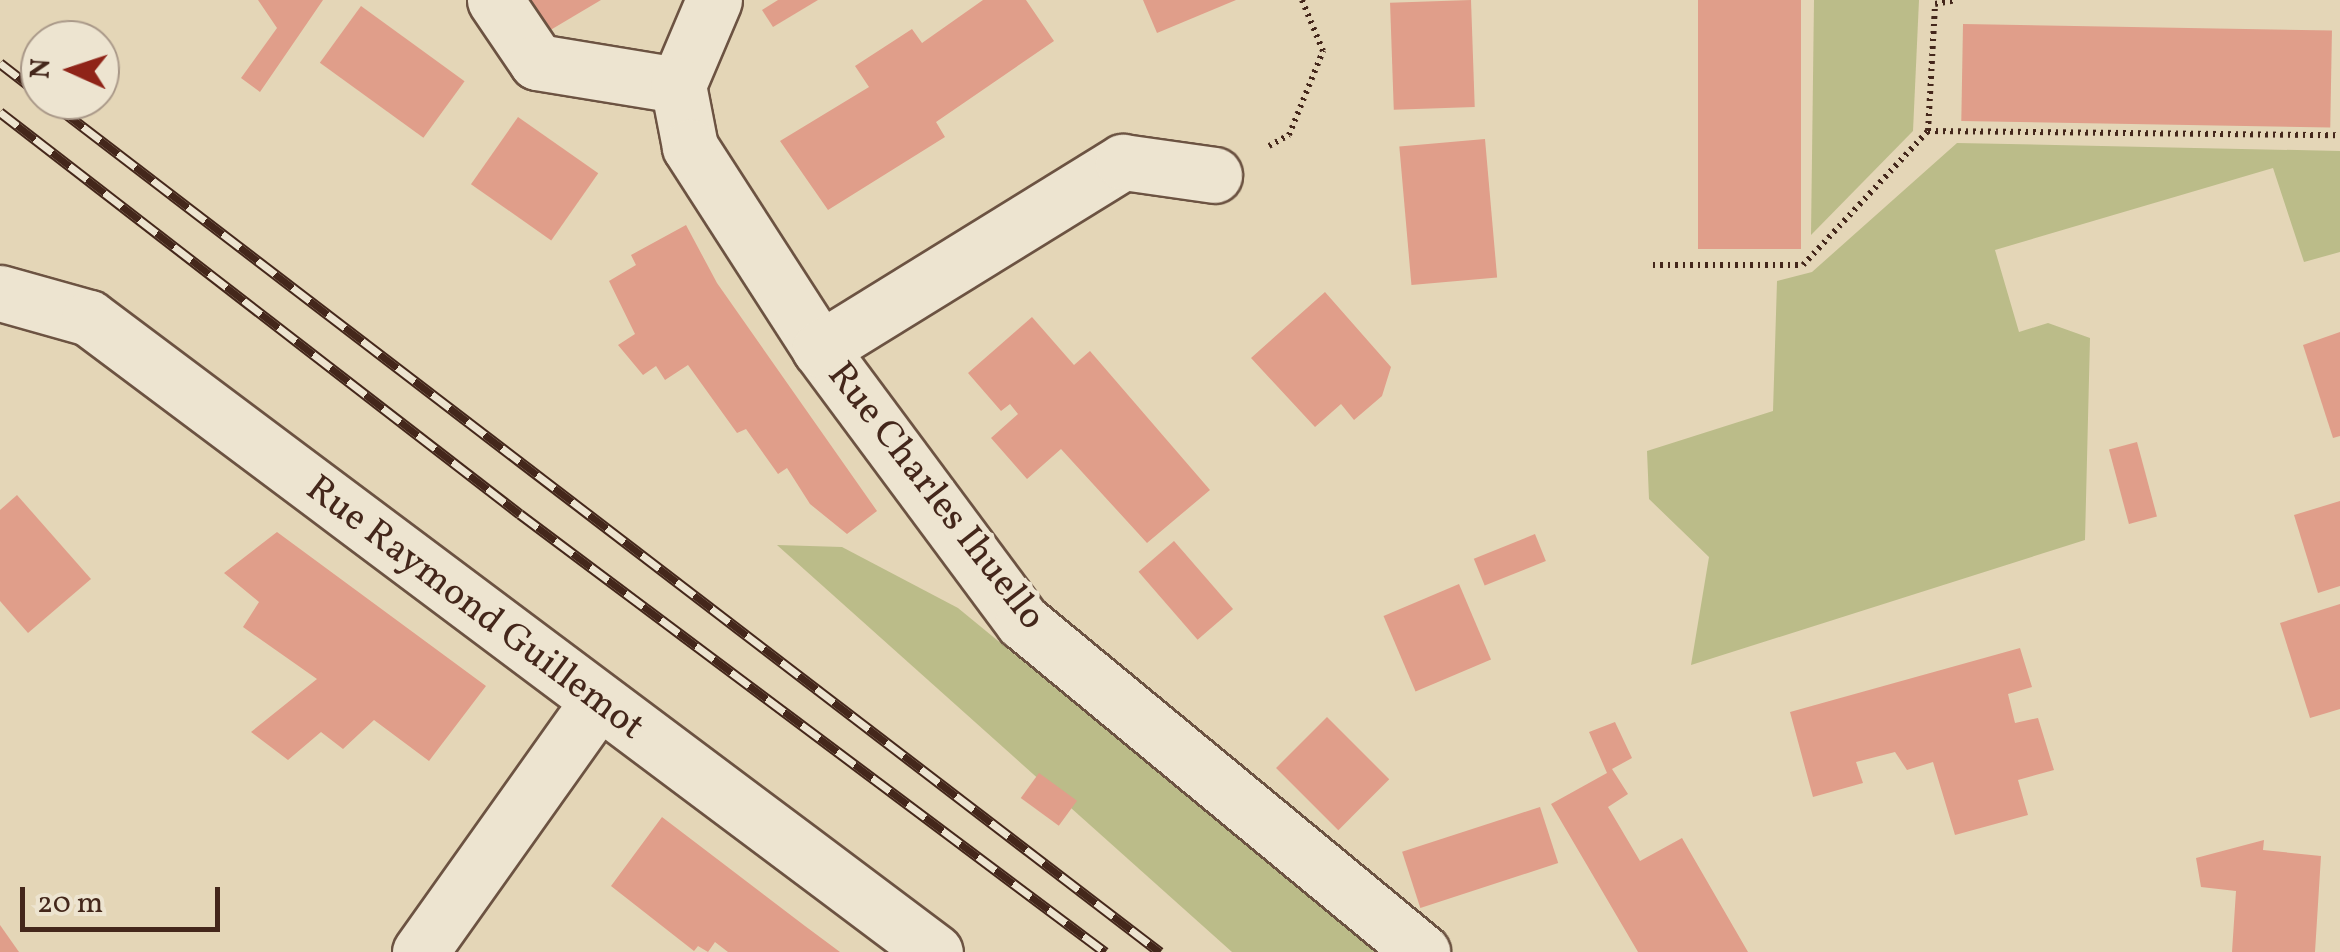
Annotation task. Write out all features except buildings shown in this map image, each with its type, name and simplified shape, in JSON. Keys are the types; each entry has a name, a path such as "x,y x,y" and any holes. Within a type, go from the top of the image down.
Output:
{"street":[{"path":"494,0 537,62 678,86 714,0"},
{"name":"Rue Charles Ihuello","path":"678,86 690,147 820,348 1023,622 1422,952"},
{"path":"820,348 1123,162 1214,175"},
{"name":"Rue Raymond Guillemot","path":"0,293 89,318 597,703 935,952"},
{"path":"420,952 597,703"}],"path":[{"path":"1214,175 1289,135 1323,51 1302,0"},
{"path":"1653,265 1804,265 1928,131 1935,4 1955,0"},
{"path":"1928,131 2340,134"}],"green space":[{"path":"1814,0 1919,0 1913,131 1811,235"},
{"path":"1957,143 2340,151 2340,252 2304,262 2273,168 1995,250 2019,332 2048,323 2090,338 2085,540 1691,665 1709,557 1649,499 1647,451 1773,411 1777,281 1812,272"},
{"path":"777,545 842,547 958,608 1377,952 1232,952"}],"railway":[{"path":"0,63 20,78"},
{"path":"0,112 520,514 1105,952"},
{"path":"74,120 1160,952"}]}
